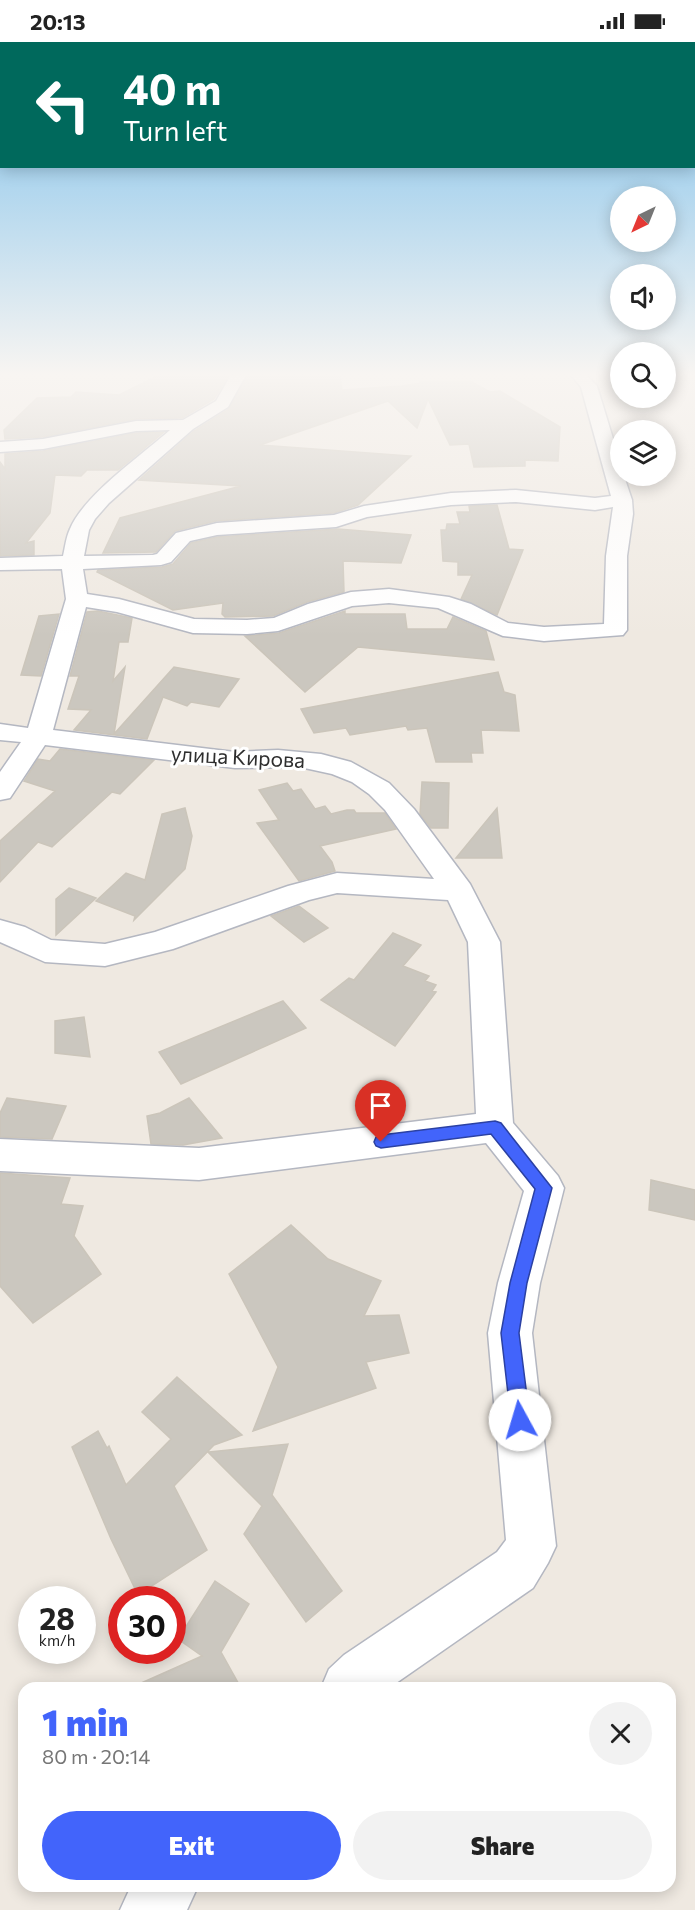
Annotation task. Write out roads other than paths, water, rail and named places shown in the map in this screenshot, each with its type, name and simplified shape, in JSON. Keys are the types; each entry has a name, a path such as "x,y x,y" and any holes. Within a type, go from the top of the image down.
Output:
{"street":[{"path":"0,792 39,735 77,600 72,564 79,530 86,517 102,499 144,462"},
{"path":"77,600 119,606 194,626 247,627 278,624 316,609 351,599 389,596 441,602 463,609 503,629 544,634 615,630 618,607 617,545 624,518 622,500 611,462"},
{"path":"0,564 154,561 164,558 183,537 217,529 336,521 364,512 451,499 516,496 595,504 622,500"},
{"name":"улица Кирова","path":"0,732 235,760 274,756 324,761 370,780 395,803 459,891 476,921 484,942 495,1127"},
{"path":"0,931 14,935 45,951 105,955 162,941 299,893 337,883 459,891"},
{"path":"0,1155 199,1164 495,1127 544,1188 519,1283 510,1333 531,1546 515,1570 354,1682"},
{"path":"150,1910 164,1892"}]}
